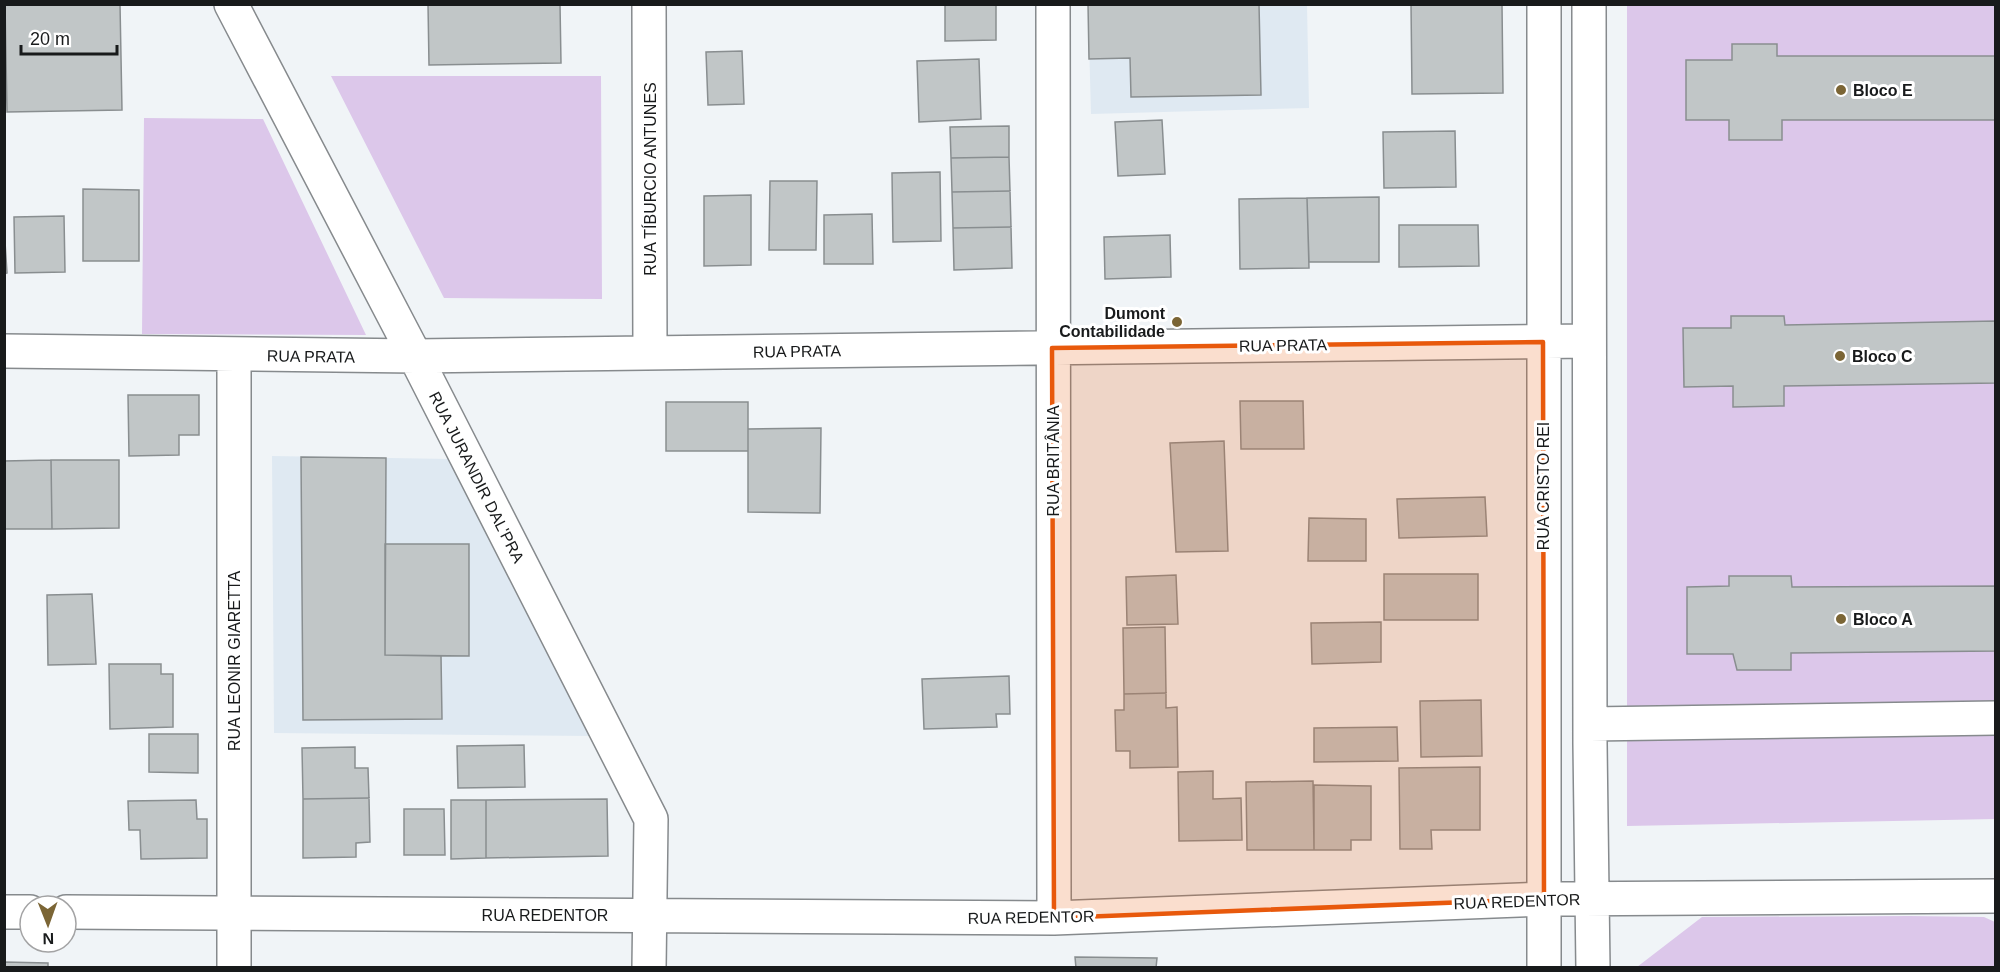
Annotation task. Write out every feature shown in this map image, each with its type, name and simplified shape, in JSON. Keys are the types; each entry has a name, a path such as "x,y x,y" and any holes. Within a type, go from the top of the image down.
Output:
{"street":[{"name":"RUA JURANDIR DAL'PRA","path":"231,4 415,356 651,819 649,968"},
{"name":"RUA TÍBURCIO ANTUNES","path":"649,4 650,353"},
{"name":"RUA BRITÂNIA","path":"1053,4 1054,918"},
{"name":"RUA CRISTO REI","path":"1544,4 1544,968"},
{"path":"1589,4 1590,724 1593,968"},
{"name":"RUA PRATA","path":"4,351 415,356 1589,341"},
{"name":"RUA LEONIR GIARETTA","path":"234,355 234,968"},
{"path":"1590,724 1995,718"},
{"name":"RUA REDENTOR","path":"78,912 1054,918 1544,899 1995,896"}],"highlighted area":[{"path":"1543,342 1544,899 1054,918 1052,348"}],"shaded area":[{"path":"1088,5 1307,5 1309,108 1091,114"},
{"path":"1627,5 1995,5 1995,819 1627,826"},
{"path":"331,76 601,76 602,299 444,298"},
{"path":"144,118 263,119 366,335 142,334"},
{"path":"272,456 450,459 592,736 274,733"},
{"path":"1702,917 1984,917 1995,922 1995,967 1637,967"}],"building":[{"path":"5,4 120,4 122,110 7,112"},
{"path":"428,4 560,4 561,63 429,65"},
{"path":"945,4 996,4 996,40 945,41"},
{"path":"1088,4 1259,4 1261,95 1131,97 1130,58 1089,59"},
{"path":"1411,4 1502,4 1503,93 1412,94"},
{"name":"Bloco E","path":"1732,44 1777,44 1777,56 1996,56 1996,120 1782,120 1782,140 1729,140 1729,120 1686,120 1686,60 1732,60"},
{"path":"742,51 744,104 708,105 706,52"},
{"path":"979,59 981,119 919,122 917,61"},
{"path":"1162,120 1165,174 1118,176 1115,122"},
{"path":"1009,126 1009,157 951,158 950,127"},
{"path":"1455,131 1456,187 1384,188 1383,132"},
{"path":"1009,157 1010,191 952,192 951,158"},
{"path":"940,172 941,241 893,242 892,173"},
{"path":"770,181 817,181 816,250 769,250"},
{"path":"83,189 139,190 139,261 83,261"},
{"path":"1010,191 1011,227 953,228 952,192"},
{"path":"751,195 751,265 704,266 704,196"},
{"path":"1379,197 1379,262 1309,262 1307,198"},
{"path":"1307,198 1309,268 1240,269 1239,199"},
{"path":"872,214 873,264 824,264 824,215"},
{"path":"64,216 65,272 15,273 14,217"},
{"path":"1399,225 1478,225 1479,266 1399,267"},
{"path":"4,226 7,273 4,274"},
{"path":"1011,227 1012,268 954,270 953,228"},
{"path":"1170,235 1171,277 1105,279 1104,237"},
{"name":"Bloco C","path":"1731,316 1784,316 1785,325 1996,321 1996,383 1784,386 1784,406 1733,407 1733,386 1684,387 1683,328 1731,328"},
{"path":"128,395 199,395 199,435 179,435 179,455 129,456"},
{"path":"1240,401 1303,401 1304,449 1241,449"},
{"path":"666,402 748,402 748,451 666,451"},
{"path":"821,428 820,513 748,512 748,429"},
{"path":"1224,441 1228,551 1176,552 1170,443"},
{"path":"301,457 386,458 385,655 441,656 442,719 303,720"},
{"path":"51,460 119,460 119,528 52,529"},
{"path":"51,460 52,529 4,529 4,461"},
{"path":"1485,497 1487,536 1399,538 1397,499"},
{"path":"1309,518 1366,519 1366,561 1308,561"},
{"path":"385,544 469,544 469,656 385,655"},
{"path":"1384,574 1478,574 1478,620 1384,620"},
{"path":"1176,575 1178,624 1127,625 1126,577"},
{"name":"Bloco A","path":"1729,576 1791,576 1792,587 1996,586 1996,651 1791,653 1791,670 1737,670 1733,654 1687,654 1687,587 1729,586"},
{"path":"92,594 96,664 48,665 47,595"},
{"path":"1381,622 1381,662 1312,664 1311,623"},
{"path":"1165,627 1166,693 1124,694 1123,628"},
{"path":"109,664 161,664 161,674 173,674 173,727 110,729"},
{"path":"1009,676 1010,714 996,714 997,727 924,729 922,679"},
{"path":"1166,693 1166,708 1177,707 1178,767 1130,768 1130,751 1116,751 1115,710 1124,710 1124,694"},
{"path":"1481,700 1482,756 1421,757 1420,701"},
{"path":"1397,727 1398,761 1314,762 1314,728"},
{"path":"149,734 198,734 198,773 149,772"},
{"path":"524,745 525,787 458,788 457,746"},
{"path":"355,747 355,768 368,768 369,798 303,799 302,748"},
{"path":"1480,767 1480,830 1431,830 1432,849 1400,849 1399,768"},
{"path":"1213,771 1213,799 1241,798 1242,840 1179,841 1178,772"},
{"path":"1313,781 1314,850 1247,850 1246,782"},
{"path":"1314,785 1371,786 1371,840 1351,840 1351,850 1314,850"},
{"path":"369,798 370,842 356,843 356,857 303,858 303,799"},
{"path":"607,799 608,856 486,858 486,800"},
{"path":"196,800 197,819 207,819 207,858 141,859 140,830 129,830 128,801"},
{"path":"451,800 486,800 486,858 451,859"},
{"path":"404,809 444,809 445,855 404,855"},
{"path":"1075,957 1157,958 1156,968 1076,968"},
{"path":"4,962 48,963 48,968 4,968"}],"place":[{"name":"Bloco E","path":"1841,90"},
{"name":"Dumont Contabilidade","path":"1177,322"},
{"name":"Bloco C","path":"1840,356"},
{"name":"Bloco A","path":"1841,619"}]}
